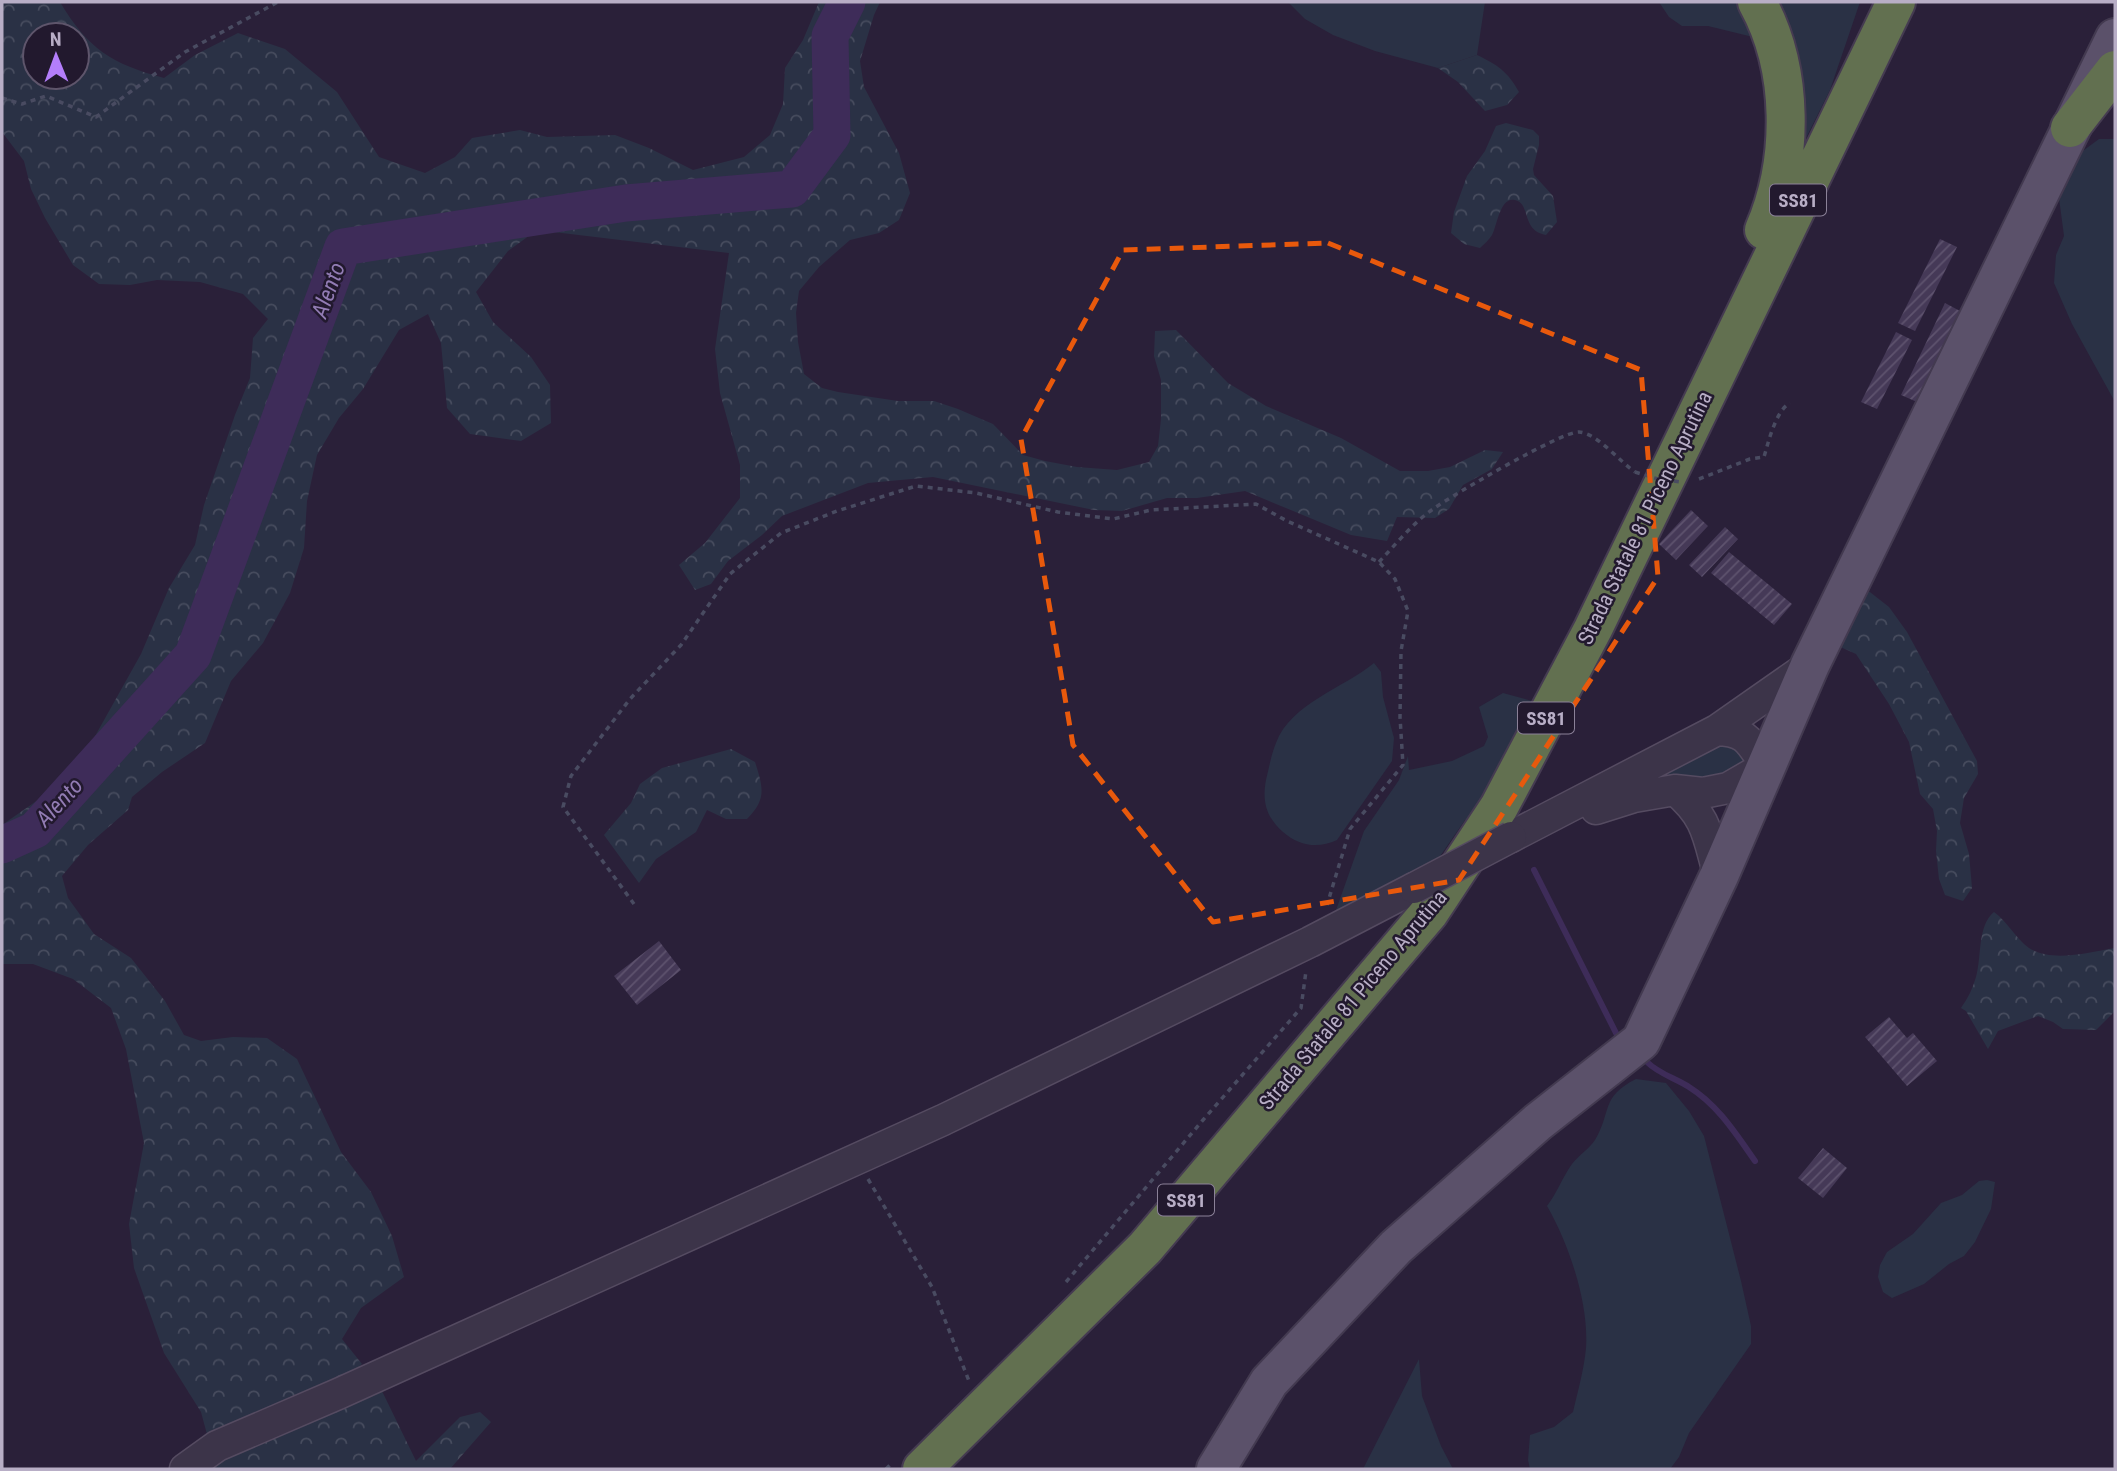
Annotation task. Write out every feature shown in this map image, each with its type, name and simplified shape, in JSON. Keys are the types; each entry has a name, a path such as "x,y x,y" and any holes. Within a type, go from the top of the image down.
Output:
{"highway":[{"path":"1702,400 1705,364 1769,218 1782,165 1786,123 1782,79 1777,48 1757,2"},
{"name":"Strada Statale 81 Piceno Aprutina","path":"909,1465 1145,1248 1429,913 1499,807 1593,629 1896,2"},
{"path":"2070,128 2115,70"}],"main road":[{"path":"1216,1469 1269,1382 1396,1247 1538,1122 1641,1041 1719,876 1810,665 2115,38"}],"street":[{"path":"185,1469 217,1446 338,1395 943,1120 1310,942 1717,730 1810,665"},
{"path":"1511,837 1634,797 1675,790 1703,793 1728,788 1766,766 1746,737 1734,730 1717,730"},
{"path":"1675,790 1691,803 1702,817 1719,876"}],"path":[{"path":"2,98 22,104 46,96 96,117 186,52 278,2"},
{"path":"1691,482 1750,459 1764,457 1780,415 1785,405 1790,403"},
{"path":"1379,562 1432,510 1497,471 1564,436 1579,432 1596,439 1635,471 1658,479 1681,482"},
{"path":"634,904 563,807 571,776 630,699 681,645 730,574 781,533 837,510 916,486 976,493 1058,512 1113,519 1151,510 1256,504 1287,521 1379,562 1395,579 1408,611 1401,651 1400,717 1403,765 1350,829 1328,903 1310,942 1301,1009 1063,1286"},
{"path":"855,1160 932,1287 972,1389"},
{"path":"886,1469 909,1465"}],"highlighted area":[{"path":"1328,243 1641,370 1658,577 1459,880 1213,922 1073,745 1021,439 1123,250"}],"green space":[{"path":"2,2 60,2 72,21 21,21 21,91 91,91 91,42 130,67 164,78 195,55 238,33 285,49 337,92 379,157 425,173 455,157 472,138 520,130 547,137 615,135 693,170 744,157 770,135 783,104 785,68 803,40 819,2 880,2 860,61 864,87 899,153 910,193 899,220 879,233 850,240 819,267 799,291 796,313 804,374 822,388 898,401 934,401 993,424 1023,455 1077,467 1117,470 1149,462 1158,446 1161,380 1154,356 1155,331 1176,330 1228,383 1266,406 1341,438 1400,471 1428,471 1450,467 1485,450 1503,452 1492,469 1463,485 1449,509 1435,518 1397,517 1387,541 1351,535 1245,491 1197,498 1167,498 1122,511 1094,510 933,477 868,483 782,516 728,561 711,584 695,590 679,565 705,543 740,498 740,465 720,393 715,349 729,253 537,230 508,251 476,292 493,322 531,357 550,385 551,423 521,441 470,434 447,408 441,343 428,314 399,330 363,389 339,418 317,455 307,501 304,548 290,593 263,643 231,681 205,743 162,772 132,797 128,810 88,845 62,876 68,898 94,934 131,958 165,1001 184,1035 201,1041 233,1037 267,1038 297,1059 341,1152 371,1192 392,1236 404,1277 361,1308 342,1339 362,1364 344,1381 208,1438 201,1412 164,1353 134,1268 129,1224 144,1143 126,1049 111,1008 73,979 33,964 2,964 2,825 58,786 94,738 141,654 169,588 195,545 204,505 250,378 253,338 268,319 243,294 200,282 157,280 130,285 99,284 73,265 31,189 24,161 2,132"},
{"path":"1288,2 1485,2 1477,55 1438,68 1375,51 1333,35 1305,19"},
{"path":"1659,2 1741,2 1753,37 1708,26 1682,26 1669,17"},
{"path":"1771,2 1860,2 1830,90 1795,160"},
{"path":"1477,55 1502,70 1515,85 1519,92 1507,105 1485,111 1458,82 1438,68"},
{"path":"1506,123 1533,130 1539,136 1534,175 1553,196 1557,222 1546,235 1538,232 1529,223 1520,202 1510,200 1502,207 1492,235 1480,248 1464,244 1451,233 1454,212 1467,176 1485,151 1496,126"},
{"path":"2099,139 2115,139 2115,402 2072,324 2054,283 2056,255 2064,236 2059,198 2080,153"},
{"path":"1866,589 1889,607 1907,632 1977,761 1978,774 1964,798 1960,823 1969,854 1972,888 1963,901 1945,895 1939,879 1937,831 1933,809 1920,794 1909,742 1889,704 1856,654 1836,645"},
{"path":"1374,663 1381,672 1383,697 1394,738 1392,761 1337,840 1323,845 1302,843 1283,832 1269,814 1265,802 1266,780 1276,743 1293,717 1319,697"},
{"path":"1503,693 1532,701 1538,715 1483,817 1465,820 1423,881 1329,930 1364,831 1399,780 1408,756 1409,770 1452,761 1484,746 1488,737 1479,707"},
{"path":"1716,738 1754,757 1734,779 1671,778 1668,770"},
{"path":"731,749 755,762 762,792 758,805 747,819 726,819 707,810 696,832 656,859 639,883 604,835 631,803 640,784 662,768"},
{"path":"1994,912 2024,944 2038,952 2060,956 2115,948 2115,1011 2096,1030 2063,1029 2038,1016 1998,1031 1988,1049 1966,1011 1961,1008 1976,977 1985,925"},
{"path":"1636,1079 1666,1083 1689,1111 1704,1136 1741,1281 1751,1326 1751,1344 1689,1433 1679,1457 1670,1469 1530,1469 1530,1435 1554,1427 1573,1412 1586,1348 1584,1312 1576,1274 1563,1238 1547,1206 1572,1164 1595,1140 1612,1099 1617,1092"},
{"path":"1979,1181 1995,1182 1991,1209 1975,1242 1964,1256 1924,1284 1892,1298 1883,1292 1878,1277 1880,1265 1887,1252 1913,1234 1941,1203 1962,1195"},
{"path":"1419,1359 1422,1396 1453,1469 1363,1469"},
{"path":"380,1387 416,1461 460,1417 480,1412 491,1422 450,1469 211,1469 259,1439"}],"building":[{"path":"1940,239 1957,247 1915,331 1898,323"},
{"path":"1945,303 1960,311 1917,402 1901,395"},
{"path":"1896,332 1912,340 1877,409 1861,402"},
{"path":"1691,510 1708,526 1676,560 1659,544"},
{"path":"1725,527 1738,539 1702,577 1689,565"},
{"path":"1729,552 1792,604 1774,625 1711,573"},
{"path":"659,941 681,970 637,1005 614,976"},
{"path":"1889,1017 1907,1038 1913,1033 1937,1061 1907,1086 1865,1037"},
{"path":"1823,1148 1847,1168 1823,1198 1798,1178"}],"waterway":[{"name":"Alento","path":"2,845 35,830 193,655 343,247 626,203 792,189 832,135 830,36 847,2"},
{"path":"1534,870 1617,1035"},
{"path":"1647,1062 1709,1102 1755,1161"}]}
